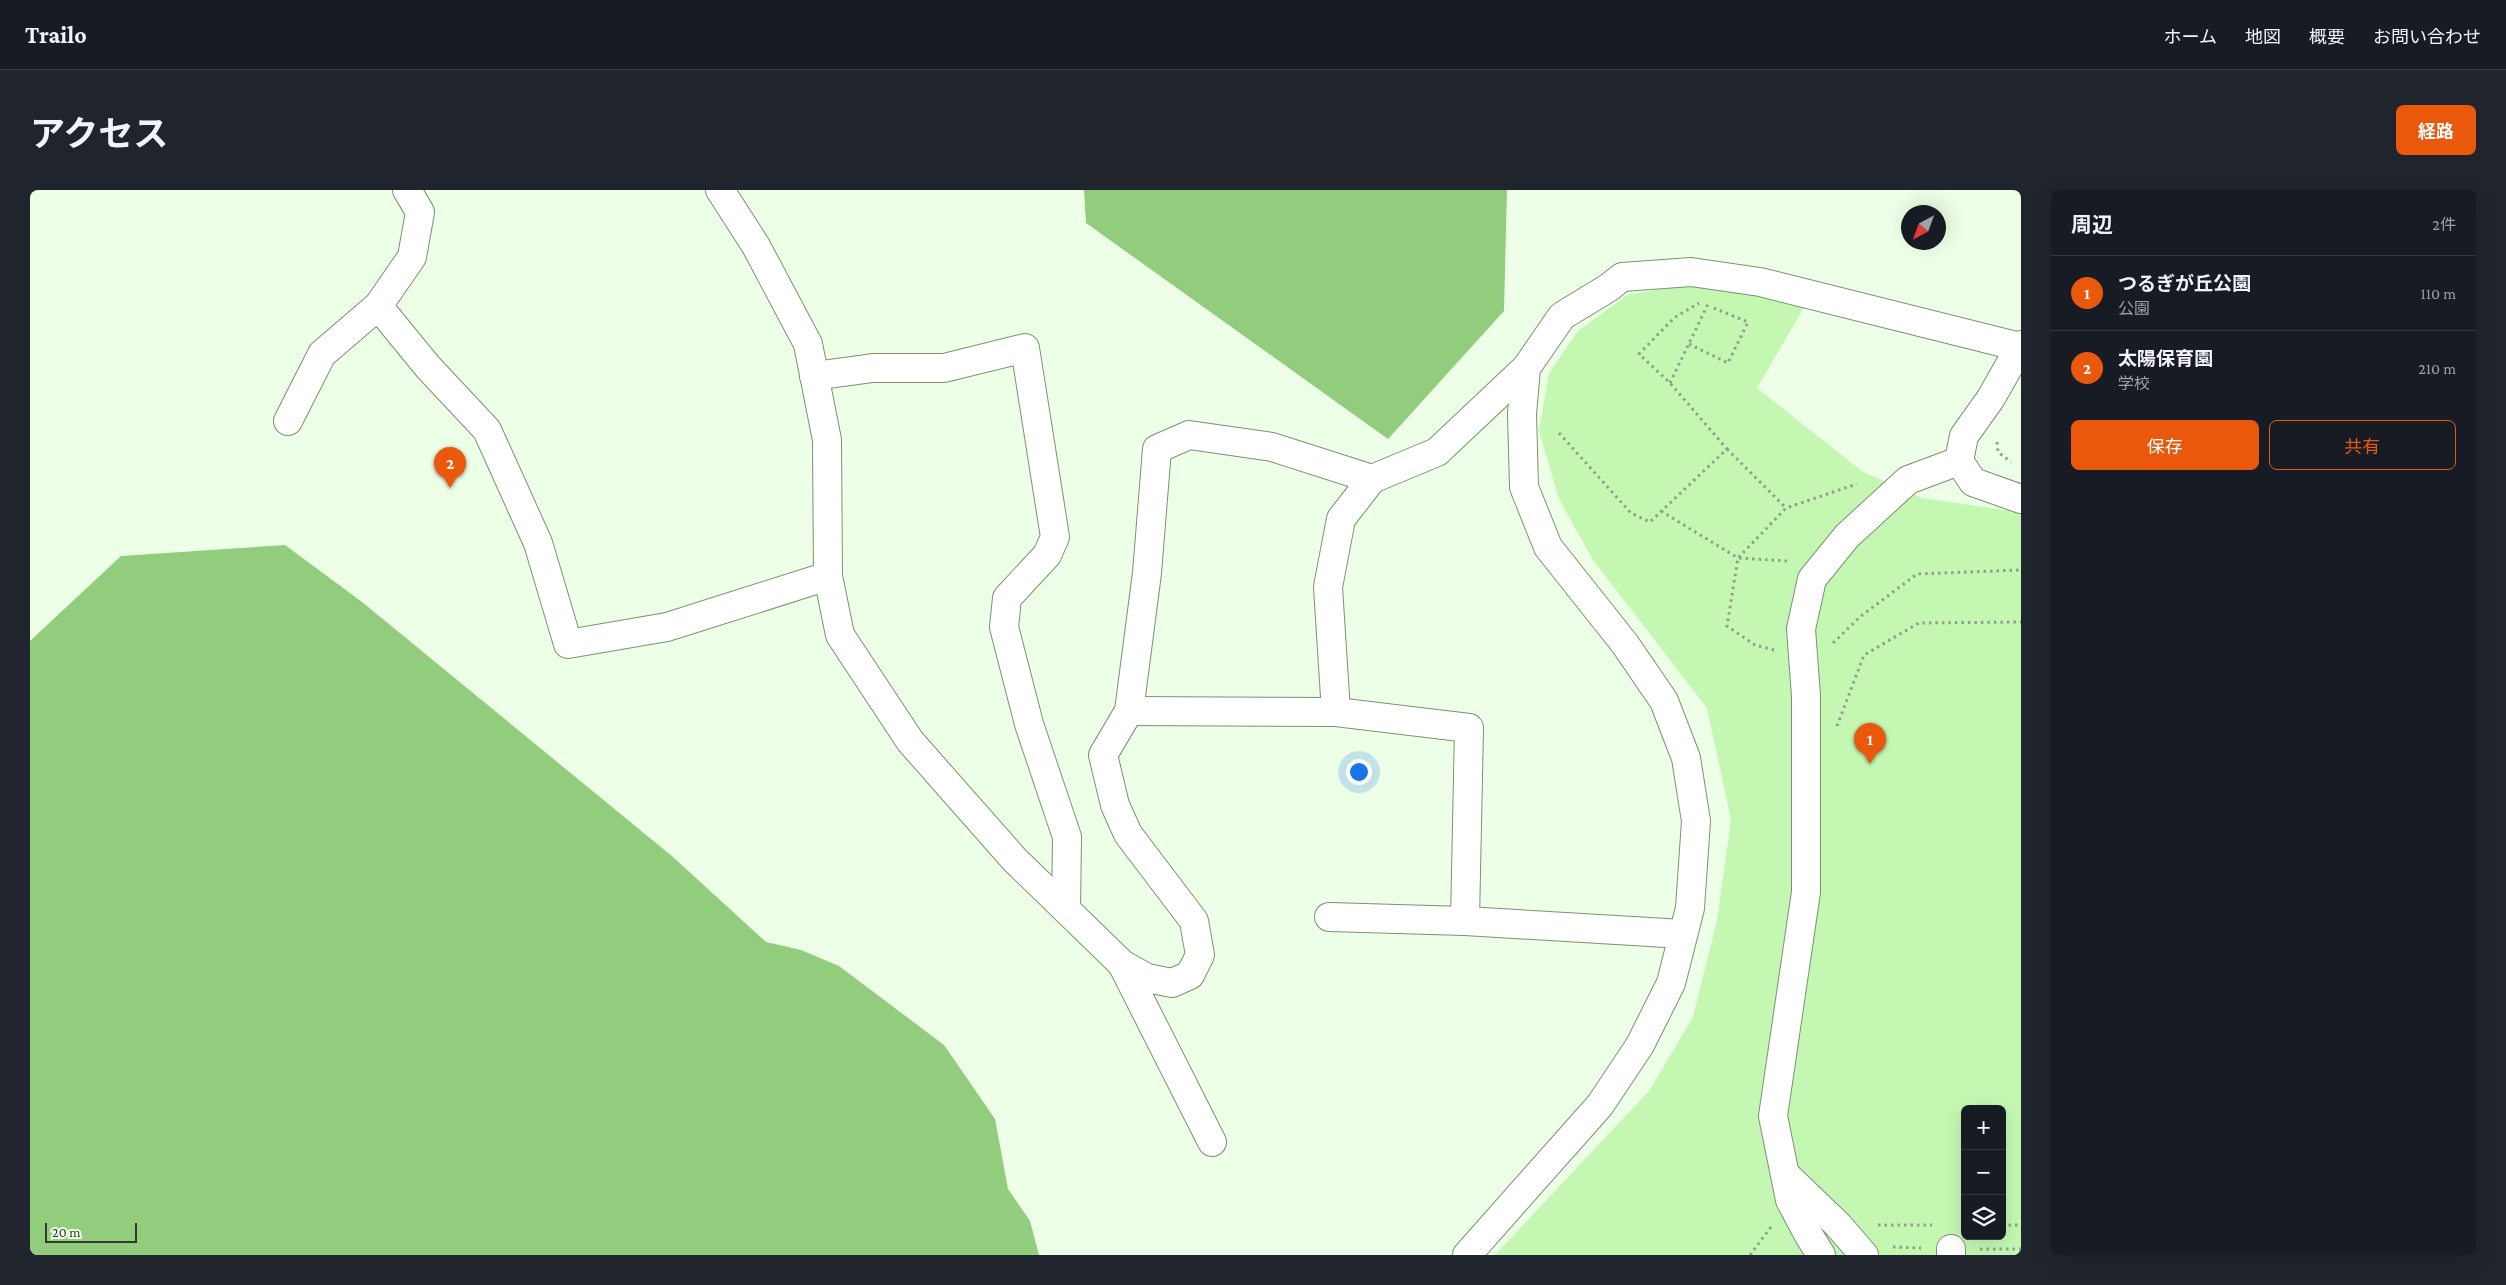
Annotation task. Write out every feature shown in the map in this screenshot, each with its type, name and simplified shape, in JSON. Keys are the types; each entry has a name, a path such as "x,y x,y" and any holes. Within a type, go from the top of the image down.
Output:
{"street":[{"path":"288,421 322,354 378,306 412,257 420,212 407,190"},
{"path":"720,190 756,246 808,344 827,440 828,576 840,635 910,741 1014,859 1122,964 1148,978 1172,983 1190,975 1200,955 1194,921 1128,834 1115,805 1103,756 1129,711 1147,573 1157,449 1188,435 1272,447 1372,480"},
{"path":"1336,712 1328,587 1341,520 1372,480 1437,452 1526,368 1562,316 1622,278 1692,272 1717,286 1760,282 2020,346 1991,398 1964,436 1959,462 1973,482 2021,499"},
{"path":"378,306 428,367 487,430 538,543 568,644 668,627 828,576"},
{"path":"814,376 873,368 944,368 1025,348 1055,537 1047,555 1007,598 1004,627 1029,724 1067,837 1066,909"},
{"path":"1467,1255 1600,1105 1640,1045 1671,983 1690,908 1696,821 1686,758 1664,701 1624,644 1548,547 1524,487 1522,414 1526,368"},
{"path":"1821,1255 1790,1200 1773,1116 1806,892 1804,670 1801,629 1812,579 1847,536 1908,480 1959,462"},
{"path":"1129,711 1336,712 1469,728 1465,920"},
{"path":"1330,917 1465,920 1683,934"},
{"path":"1122,964 1212,1142"},
{"path":"1785,1174 1838,1225 1861,1251"}],"path":[{"path":"1670,383 1717,286"},
{"path":"1717,286 1674,318 1639,354 1670,383 1727,449 1786,508"},
{"path":"1689,344 1728,363 1748,322 1708,305"},
{"path":"1559,433 1631,513 1650,522 1727,449"},
{"path":"1996,434 1998,452 2013,464"},
{"path":"1894,493 1870,480 1786,508 1738,558 1727,626 1755,645 1804,670 1861,616 1917,574 2021,570"},
{"path":"1661,511 1738,558 1824,564"},
{"path":"1834,732 1864,654 1919,623 2021,622"},
{"path":"1838,1225 1936,1225"},
{"path":"2006,1225 2021,1225"},
{"path":"1861,1251 1951,1252 2021,1249"}],"green space":[{"path":"1084,190 1507,190 1504,311 1388,439 1086,223"},
{"path":"1693,283 1806,304 1757,388 1863,472 1922,498 2005,510 2021,510 2021,1255 1495,1255 1649,1091 1693,1017 1717,920 1731,820 1707,708 1593,560 1559,499 1539,431 1549,373 1578,331 1627,295"},
{"path":"285,545 362,602 673,857 766,942 801,950 839,966 944,1045 995,1119 1008,1189 1030,1221 1039,1255 30,1255 30,641 121,556"}],"place":[{"name":"太陽保育園","path":"450,488"},
{"name":"つるぎが丘公園","path":"1870,764"}]}
